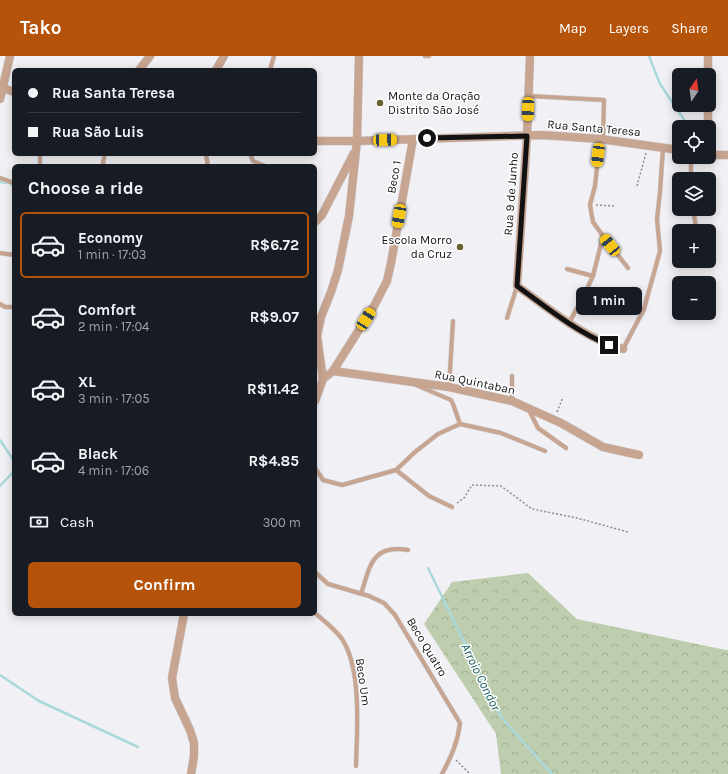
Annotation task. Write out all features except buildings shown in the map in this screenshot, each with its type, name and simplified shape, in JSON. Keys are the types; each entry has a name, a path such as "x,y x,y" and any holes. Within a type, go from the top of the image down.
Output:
{"street":[{"path":"0,99 3,88 4,68 10,56"},
{"path":"141,68 150,56"},
{"path":"217,68 224,56"},
{"path":"317,331 338,270 349,216 357,141 359,56"},
{"name":"Rua 9 de Junho","path":"517,286 527,136 530,56"},
{"path":"708,56 708,68"},
{"path":"3,88 12,91"},
{"name":"Rua Santa Teresa","path":"317,141 542,135 602,139 672,149"},
{"name":"Beco 1","path":"333,371 374,306 387,280 392,263 413,139"},
{"path":"317,220 322,215 356,151"},
{"path":"716,155 728,155"},
{"path":"517,286 569,323 597,340 623,349"},
{"path":"317,341 323,379"},
{"path":"317,388 323,379 333,371"},
{"name":"Rua Quintaban","path":"333,371 449,387 512,401 554,420 603,447 639,455"},
{"path":"184,616 172,678 175,698 190,730 194,744 191,774"}],"lane":[{"path":"271,68 274,56"},
{"path":"528,96 604,100 602,139 595,186 590,205 593,222 628,268"},
{"path":"623,349 644,309 660,251 657,219 662,148"},
{"path":"251,156 253,161 260,164"},
{"path":"0,178 12,182"},
{"path":"569,323 593,276 603,236"},
{"path":"0,253 12,255"},
{"path":"567,269 593,276"},
{"path":"507,318 517,286"},
{"path":"0,304 5,307 12,307"},
{"path":"449,387 453,321"},
{"path":"512,376 512,401"},
{"path":"407,381 451,400 460,424"},
{"path":"528,408 538,428 566,448"},
{"path":"317,471 323,480 342,485 396,470 415,452 438,434 460,424 501,433 545,451"},
{"path":"396,470 429,496 452,507"},
{"path":"361,594 374,558 388,550 408,550"},
{"name":"Beco Quatro","path":"317,574 328,584 384,603 395,614 460,723 459,735 452,756 442,774"},
{"name":"Beco Um","path":"317,615 341,638 350,655 358,704 356,766"}],"path":[{"path":"636,186 648,145"},
{"path":"590,205 616,206"},
{"path":"554,420 563,397"},
{"path":"452,507 464,498 472,485 501,486 532,509 577,518 628,532"},
{"path":"452,756 470,774"}],"green space":[{"path":"528,573 577,619 728,650 728,774 501,774 496,734 424,624 452,582"}],"waterway":[{"path":"649,56 660,84 684,120"},
{"path":"0,182 10,183 12,185"},
{"path":"0,440 12,458"},
{"path":"0,486 12,473"},
{"name":"Arroio Condor","path":"428,568 501,717 552,774"},
{"path":"0,675 39,701 138,747"}],"place":[{"name":"Monte da Oração Distrito São José","path":"380,103"},
{"name":"Escola Morro da Cruz","path":"460,247"}],"route":[{"path":"427,138 527,136 517,286 569,323 597,340 609,345"}]}
